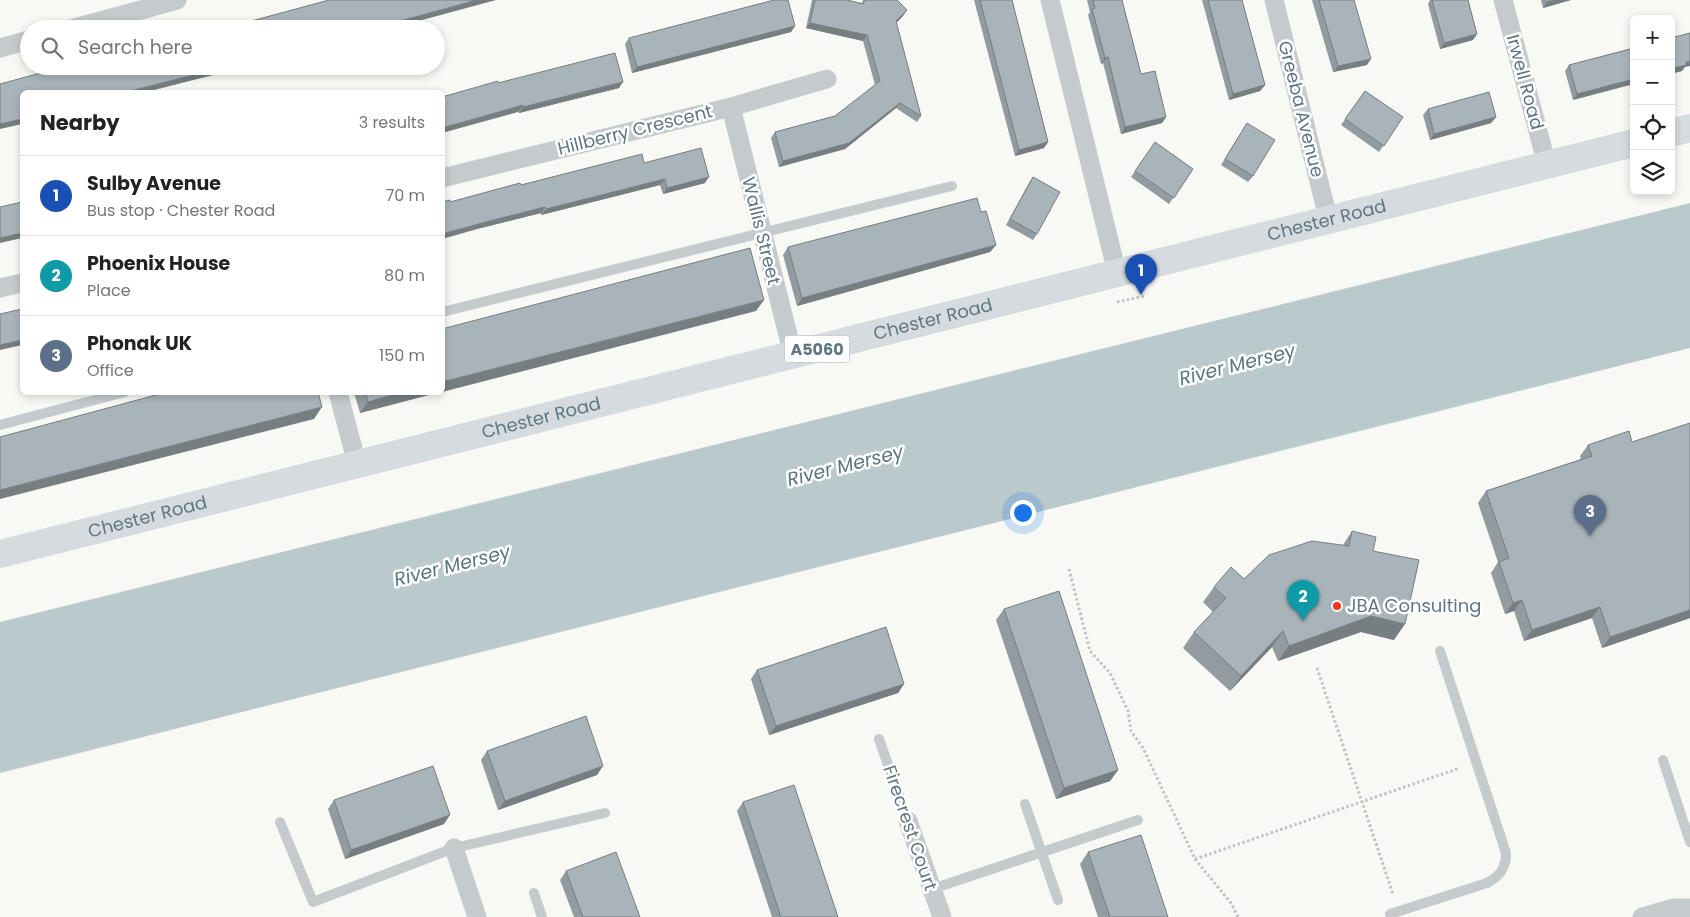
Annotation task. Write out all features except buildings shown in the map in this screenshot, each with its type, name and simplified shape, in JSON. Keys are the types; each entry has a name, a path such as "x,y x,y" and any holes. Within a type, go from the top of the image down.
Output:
{"highway":[{"path":"1675,132 1690,128"},
{"name":"Chester Road","path":"0,554 793,355 1328,218 1630,144"}],"street":[{"path":"104,20 176,0"},
{"path":"1050,0 1117,272"},
{"name":"Greeba Avenue","path":"1274,0 1328,218"},
{"name":"Irwell Road","path":"1503,0 1547,165"},
{"path":"0,48 20,42"},
{"name":"Hillberry Crescent","path":"445,177 730,107 827,79"},
{"name":"Wallis Street","path":"730,107 793,355"},
{"path":"0,288 20,283"},
{"path":"339,395 357,464"},
{"name":"Firecrest Court","path":"908,820 942,917"},
{"path":"454,848 477,917"},
{"path":"1642,917 1673,908 1690,908"}],"lane":[{"path":"445,311 952,186"},
{"path":"0,424 113,395"},
{"path":"1393,914 1411,912 1487,883 1502,871 1506,854 1440,651"},
{"name":"Firecrest Court","path":"879,739 908,820"},
{"path":"1663,760 1690,842"},
{"path":"1025,804 1058,900"},
{"path":"280,822 313,902 454,848 605,813"},
{"path":"932,889 1138,820"},
{"path":"534,893 542,917"}],"path":[{"path":"1069,569 1090,651 1110,673 1128,712 1131,730 1143,748 1196,859 1232,903 1238,917"},
{"path":"1317,668 1362,802 1393,914"},
{"path":"1196,859 1476,762"}],"water":[{"name":"River Mersey","path":"1690,203 1690,348 0,773 0,622"}],"place":[{"name":"Sulby Avenue","path":"1141,295"},
{"name":"Phonak UK","path":"1590,536"},
{"name":"JBA Consulting","path":"1337,606"},
{"name":"Phoenix House","path":"1303,621"}]}
